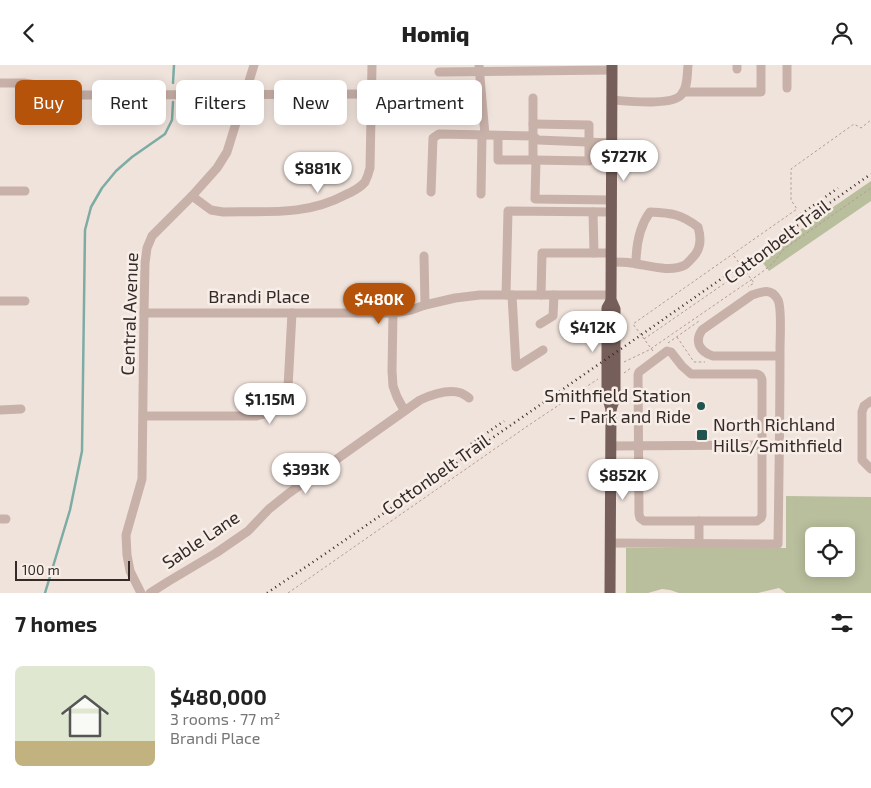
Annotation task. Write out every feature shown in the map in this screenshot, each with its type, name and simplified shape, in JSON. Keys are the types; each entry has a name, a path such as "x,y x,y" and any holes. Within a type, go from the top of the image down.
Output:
{"main road":[{"path":"610,593 611,409 607,396 606,380 607,308 611,297 612,68"}],"street":[{"name":"Central Avenue","path":"249,80 254,65"},
{"path":"371,80 372,65"},
{"path":"612,100 660,102 676,99 683,93 688,65"},
{"path":"683,93 761,93 761,65"},
{"path":"787,65 787,89"},
{"path":"479,68 484,135 481,194"},
{"path":"439,72 479,68 612,68"},
{"path":"0,83 36,85 63,94 176,94"},
{"path":"264,94 357,94"},
{"path":"532,98 535,199 611,200"},
{"path":"498,136 498,160 589,161 589,125 533,124"},
{"name":"Central Avenue","path":"141,593 130,571 126,535 142,479 144,313 147,248 152,236 192,196 216,168 227,152 235,125"},
{"path":"192,196 211,210 223,212 298,211 319,206 342,197 366,181 370,167 371,125"},
{"path":"431,192 433,138 439,134 533,136 538,140 611,143"},
{"path":"0,191 25,191"},
{"path":"543,350 516,367 509,295 508,211 611,213"},
{"path":"594,212 594,253"},
{"path":"541,295 542,253 594,253 630,263 649,267 670,269 686,265 696,253 701,238 698,227 687,218 669,213 650,212 645,219 639,236 636,264"},
{"path":"424,256 425,305"},
{"path":"610,543 778,544 780,356 780,302 775,294 767,291 752,295 702,330 699,335 698,341 701,349 706,354 713,356 780,356"},
{"name":"Brandi Place","path":"144,313 393,313 455,298 480,295 611,297"},
{"path":"540,324 553,316 554,295"},
{"path":"0,301 26,301"},
{"path":"144,416 257,416 279,408 285,398 288,387 292,313"},
{"path":"393,313 393,385 396,397 404,410"},
{"path":"667,351 671,352 691,374 759,374 761,377 762,515 757,521 644,521 640,518 638,375 639,372 657,358 667,351"},
{"name":"Sable Lane","path":"150,593 248,531 269,509 289,493 420,399 436,394 460,393 468,398"},
{"path":"871,401 864,406 862,412 862,460 871,469"},
{"path":"0,410 21,409"},
{"path":"611,446 762,445"},
{"path":"699,521 699,544"}],"path":[{"path":"657,358 633,323 797,209 791,200 790,169 854,125 861,128 871,120"},
{"name":"Cottonbelt Trail","path":"622,363 651,349 751,280 773,263 784,249 871,188"},
{"path":"734,254 754,283 746,289"},
{"path":"644,339 744,270"},
{"path":"669,342 700,321"},
{"path":"622,375 638,364"},
{"name":"Cottonbelt Trail","path":"288,593 598,379"}],"green space":[{"path":"871,181 871,201 769,271 762,262 749,271 746,267"},
{"path":"786,496 871,497 871,593 786,593 779,588 758,593 679,593 662,589 648,593 626,593 626,548 786,548"}],"waterway":[{"path":"173,83 174,65"},
{"path":"45,593 70,510 82,451 85,230 91,207 102,188 116,171 132,157 165,134 172,120 173,102"}],"railway":[{"path":"267,593 871,174"},
{"path":"797,217 838,188"},
{"path":"471,444 504,421"}],"place":[{"name":"Smithfield Station - Park and Ride","path":"701,406"},
{"name":"North Richland Hills/Smithfield","path":"702,435"}]}
